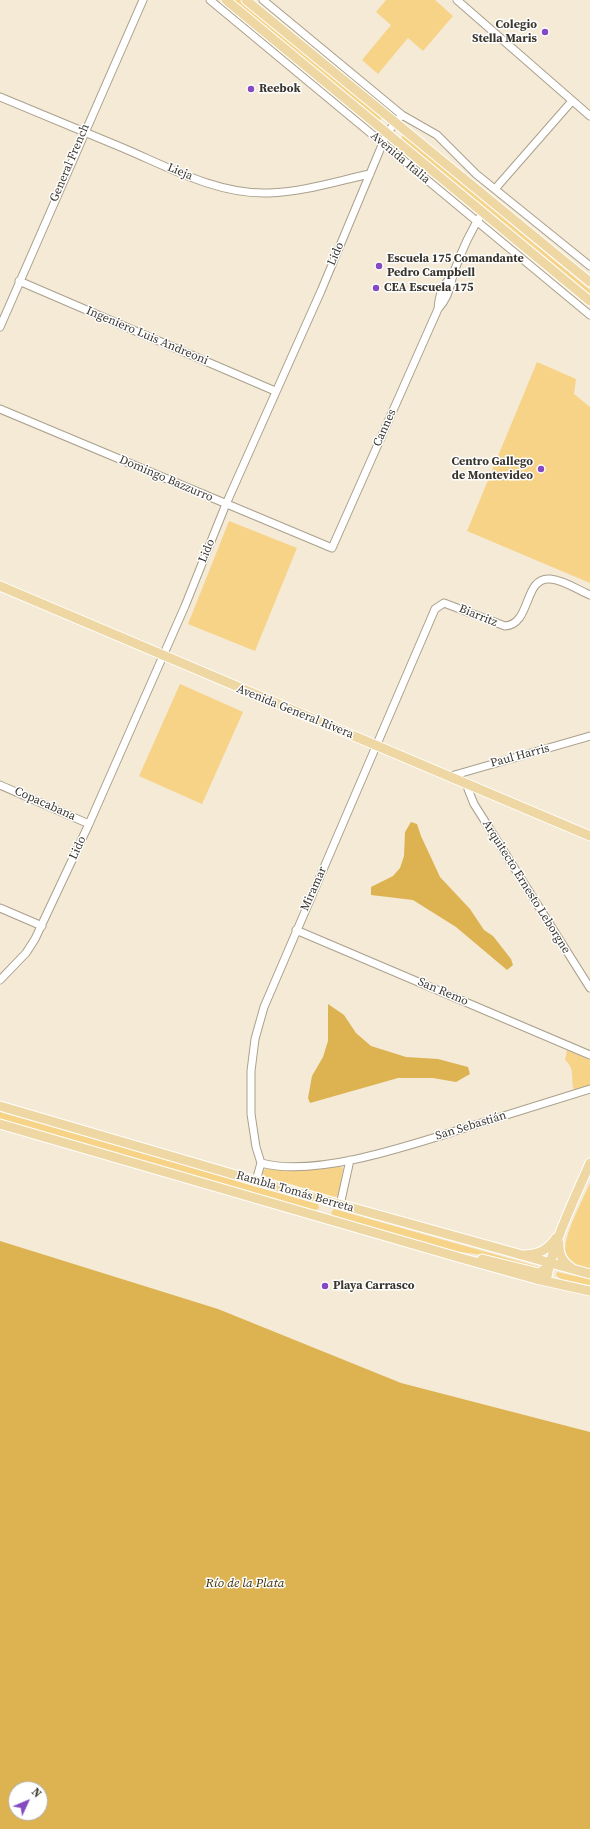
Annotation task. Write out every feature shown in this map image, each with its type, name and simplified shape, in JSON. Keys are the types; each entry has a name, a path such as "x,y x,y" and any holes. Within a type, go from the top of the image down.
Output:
{"main road":[{"name":"Avenida Italia","path":"226,0 590,301"},
{"name":"Avenida Italia","path":"246,0 590,282"},
{"name":"Avenida General Rivera","path":"0,586 162,656 451,776 590,836"},
{"name":"Rambla Tomás Berreta","path":"0,1106 256,1181 590,1274"},
{"name":"Rambla Tomás Berreta","path":"0,1124 461,1258 546,1281 590,1291"},
{"path":"546,1281 549,1263 560,1232 590,1163"},
{"path":"322,1218 328,1201"},
{"path":"522,1256 543,1251 554,1241 560,1232"},
{"path":"560,1232 560,1255 565,1262 575,1270"},
{"path":"461,1258 486,1259 539,1272 545,1269 549,1263"}],"street":[{"name":"General French","path":"0,327 143,0"},
{"name":"Avenida Italia","path":"210,0 590,315"},
{"path":"263,0 402,115 437,135 476,174 590,266"},
{"path":"457,0 590,116"},
{"name":"Lieja","path":"0,97 190,176 212,184 245,192 269,193 296,190 370,174"},
{"path":"495,189 572,101"},
{"name":"Lido","path":"0,980 26,953 42,926 89,824 185,606 226,504 275,391 321,291 387,133 402,115"},
{"name":"Cannes","path":"332,548 438,309 441,289 454,273 476,222 483,212"},
{"name":"Ingeniero Luis Andreoni","path":"19,281 275,391"},
{"name":"Domingo Bazzurro","path":"0,409 332,548"},
{"name":"Biarritz","path":"435,609 444,603 505,626 510,626 520,618 535,586 542,580 547,579 560,582 590,595"},
{"name":"Miramar","path":"261,1163 256,1148 250,1087 255,1040 264,1007 435,609"},
{"name":"Paul Harris","path":"451,776 590,736"},
{"name":"Arquitecto Ernesto Leborgne","path":"469,784 468,789 474,804 590,988"},
{"name":"Copacabana","path":"0,785 89,824"},
{"path":"0,908 42,926"},
{"name":"San Remo","path":"296,930 590,1055"},
{"name":"San Sebastián","path":"261,1163 288,1166 312,1165 350,1160 409,1146 590,1089"},
{"path":"340,1204 350,1160"},
{"path":"256,1181 261,1163"}],"shaded area":[{"path":"234,0 243,0 382,117 382,119 378,120"},
{"path":"386,0 435,0 453,16 423,51 408,38 378,74 362,60 391,25 376,12"},
{"path":"403,135 590,290 590,298 401,139"},
{"name":"Centro Gallego de Montevideo","path":"537,362 576,379 574,394 590,407 590,583 467,531"},
{"path":"229,521 297,548 255,651 188,624"},
{"path":"180,684 243,712 202,804 139,776"},
{"path":"567,1050 590,1060 590,1085 574,1090 572,1071 565,1060"},
{"path":"0,1112 315,1203 318,1204 319,1208 315,1211 0,1120"},
{"path":"338,1166 343,1168 339,1195 335,1197 266,1177 262,1173 265,1169 298,1170"},
{"path":"590,1183 590,1270 573,1262 566,1253 565,1247 574,1218"},
{"path":"334,1209 539,1267 541,1270 483,1255 454,1251 333,1216 331,1213"},
{"path":"557,1272 590,1279 590,1288 572,1284 563,1280 556,1275"}],"water":[{"path":"411,822 417,824 440,877 470,909 484,930 493,936 511,959 513,965 507,970 456,927 413,900 371,895 371,887 393,876 400,868 404,856 405,832"},
{"path":"328,1004 344,1015 356,1033 371,1046 406,1057 438,1059 468,1067 470,1074 456,1082 433,1078 398,1078 310,1103 308,1098 312,1076 323,1057 328,1041"},
{"name":"Río de la Plata","path":"0,1241 218,1309 401,1383 590,1432 590,1829 0,1829"}],"place":[{"name":"Colegio Stella Maris","path":"545,32"},
{"name":"Reebok","path":"251,89"},
{"name":"Escuela 175 Comandante Pedro Campbell","path":"379,266"},
{"name":"CEA Escuela 175","path":"376,288"},
{"name":"Centro Gallego de Montevideo","path":"541,469"},
{"name":"Playa Carrasco","path":"325,1286"}]}
